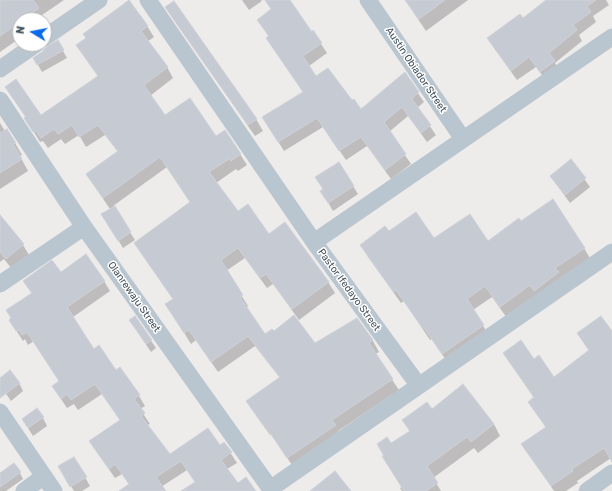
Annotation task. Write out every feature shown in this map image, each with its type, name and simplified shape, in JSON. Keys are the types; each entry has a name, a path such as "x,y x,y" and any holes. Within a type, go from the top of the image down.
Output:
{"street":[{"path":"52,32 99,0"},
{"name":"Pastor Ifedayo Street","path":"148,0 314,242 419,386"},
{"name":"Austin Obiador Street","path":"368,0 463,139"},
{"path":"314,242 612,37"},
{"path":"0,69 24,52"},
{"name":"Olanrewaju Street","path":"0,100 84,227 271,490"},
{"path":"0,284 84,227"},
{"path":"271,490 612,252"},
{"path":"0,412 54,491"},
{"path":"587,491 612,474"},
{"path":"24,491 44,476"}],"building":[{"path":"0,0 33,0 39,8 34,12 12,12 12,28 0,36"},
{"path":"129,0 148,26 141,31 168,67 144,85 165,115 190,98 216,136 225,130 241,154 231,161 229,159 209,172 238,211 248,204 269,234 285,222 329,282 292,309 266,274 260,278 238,248 221,260 243,295 240,297 265,334 272,329 274,331 294,315 315,343 357,318 373,340 369,343 393,379 332,420 336,425 287,458 246,401 280,377 248,336 211,362 189,330 184,333 165,304 173,299 134,243 190,202 160,157 103,198 86,174 118,151 98,125 79,137 72,125 58,134 54,129 41,138 36,131 33,132 24,118 26,117 5,87 16,79 41,115 98,76 76,45 86,38 83,34"},
{"path":"265,0 290,0 312,32 313,30 322,43 303,56 316,76 328,68 352,100 354,99 361,109 405,72 419,92 412,99 431,125 421,133 402,107 384,122 406,154 385,170 361,137 339,151 317,118 278,142 262,117 303,92 266,38 269,36 257,20 271,9"},
{"path":"405,0 445,0 419,19"},
{"path":"546,0 596,0 587,6 591,12 573,25 577,30 549,53 555,61 540,72 529,57 511,71 487,38 520,14 523,18"},
{"path":"174,1 257,119 248,125 165,7"},
{"path":"58,40 64,50 37,65 33,58 42,52 52,52 52,44"},
{"path":"7,129 16,143 13,144 22,159 0,173 0,133"},
{"path":"571,159 586,178 565,195 550,176"},
{"path":"339,162 354,186 328,203 320,191 323,189 315,177"},
{"path":"553,199 585,248 555,268 559,272 534,291 530,285 500,307 485,286 467,299 484,325 442,354 396,290 394,292 360,245 385,226 389,231 416,212 434,238 470,214 488,241 519,218 521,221"},
{"path":"115,206 131,232 118,241 101,214"},
{"path":"0,215 24,244 6,259 0,252"},
{"path":"86,254 105,281 67,307 94,349 99,345 116,370 120,367 140,395 134,399 145,413 141,416 170,454 208,428 220,445 224,442 232,452 221,460 238,483 246,477 256,491 181,491 195,482 181,461 156,477 166,491 119,491 129,484 115,464 109,469 89,441 120,420 95,384 71,400 67,394 61,399 52,386 59,381 27,332 22,335 19,330 16,331 9,320 11,318 6,310 32,293 23,281 52,260 61,272"},
{"path":"135,316 152,340 146,344 129,320"},
{"path":"601,316 612,331 612,462 604,448 572,469 573,471 551,486 521,444 546,427 528,402 534,397 503,353 521,340 534,359 539,355 554,377 589,350 577,333"},
{"path":"10,370 20,383 0,398 0,378"},
{"path":"463,384 494,424 471,442 467,437 427,466 438,483 426,491 404,491 382,456 384,456 377,444 387,437 391,443 410,431 402,420 427,402 432,409"},
{"path":"37,408 44,417 28,428 22,419"},
{"path":"74,457 87,477 70,487 58,466"},
{"path":"14,463 21,472 0,487 0,473"},
{"path":"335,471 351,491 310,491"}]}
